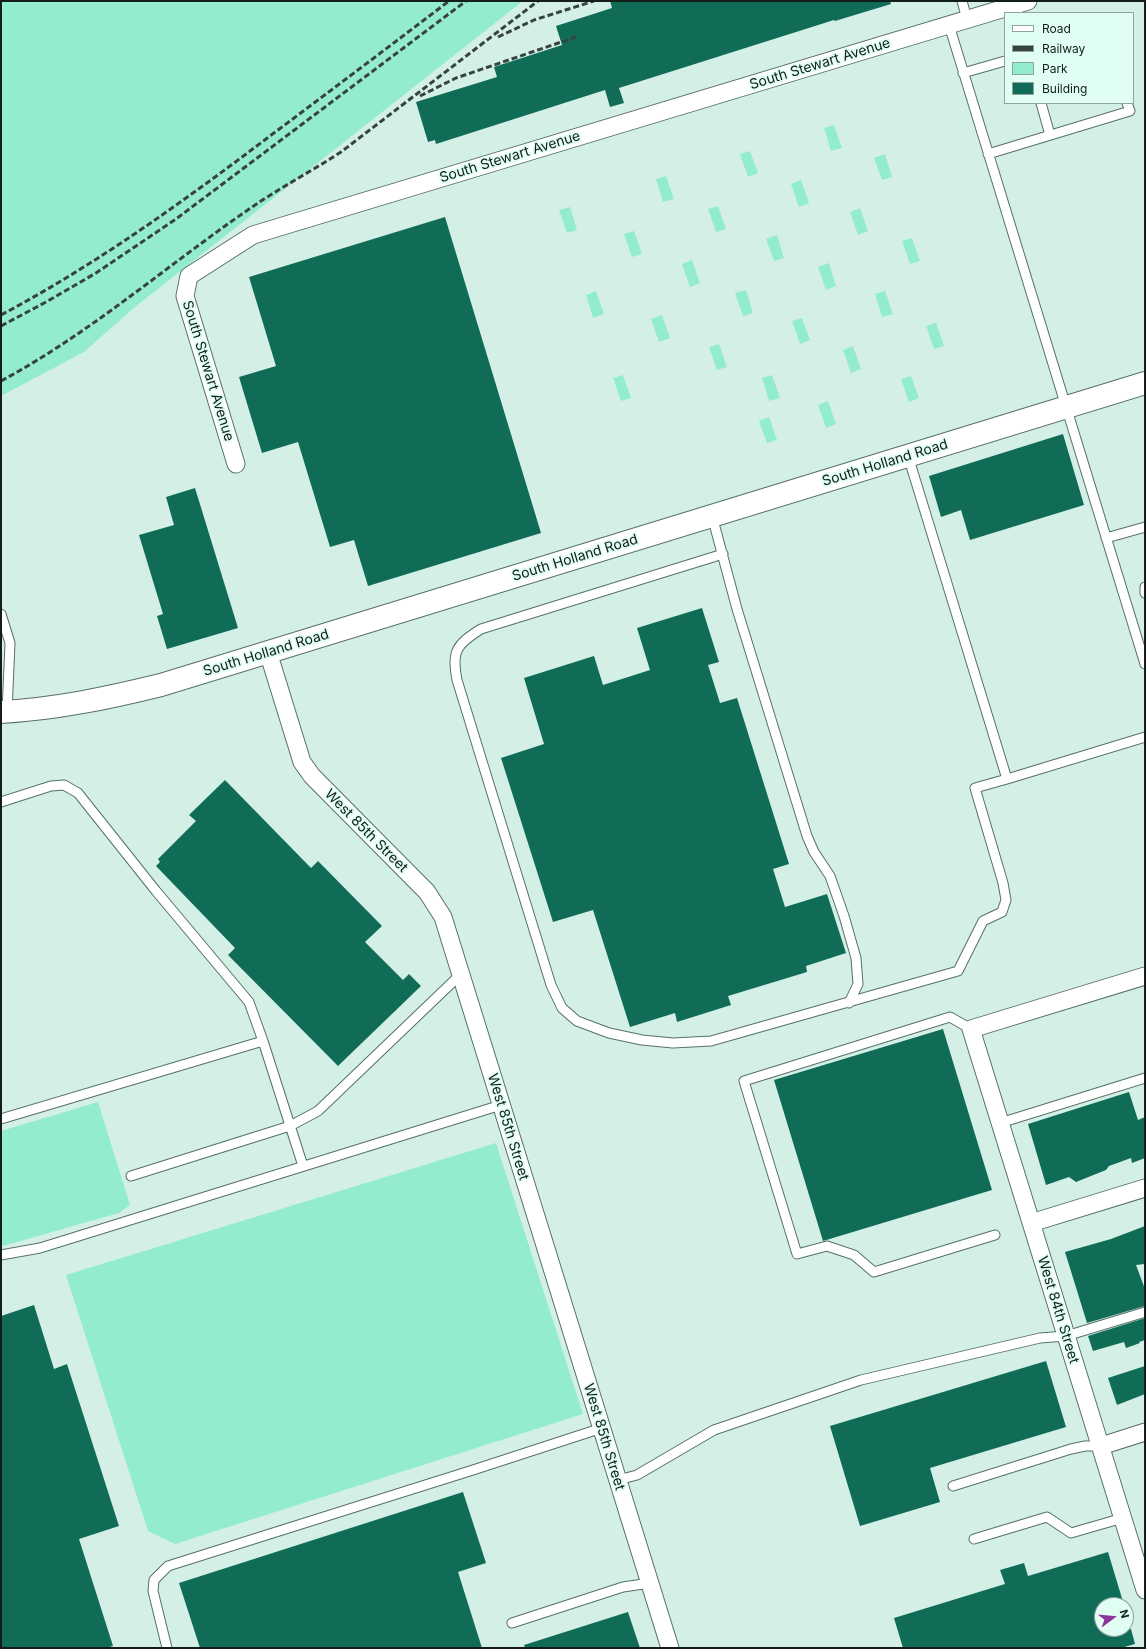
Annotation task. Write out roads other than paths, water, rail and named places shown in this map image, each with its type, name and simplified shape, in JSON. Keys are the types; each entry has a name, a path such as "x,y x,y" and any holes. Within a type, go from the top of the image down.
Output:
{"main road":[{"name":"South Holland Road","path":"4,712 26,711 68,705 111,697 161,685 1145,383"}],"street":[{"name":"South Stewart Avenue","path":"236,464 184,296 189,276 253,235 1028,1"},
{"name":"West 85th Street","path":"268,652 302,762 312,776 427,892 437,905 443,917 670,1648"},
{"path":"971,1029 1145,976"},
{"name":"West 84th Street","path":"971,1029 1123,1518 1140,1557 1145,1590"},
{"path":"1031,1223 1145,1188"},
{"path":"1101,1446 1145,1432"}],"lane":[{"path":"962,1 967,19"},
{"path":"949,25 1145,664"},
{"path":"964,73 1004,61"},
{"path":"1040,104 1050,135"},
{"path":"988,154 1130,111 1127,104"},
{"path":"908,456 1007,779"},
{"path":"712,516 737,609 807,836 814,852 830,876 856,958 858,984 849,1003"},
{"path":"1106,538 1145,527"},
{"path":"723,554 482,629 469,636 454,654 454,668 457,680 551,985 562,1008 577,1021 609,1033 642,1040 673,1043 711,1041 958,971 984,921 1002,912 1006,900 1003,883 976,788 1145,737"},
{"path":"1145,587 1145,593"},
{"path":"1,614 10,643 4,712"},
{"path":"1,802 51,786 64,785 78,793 156,891 249,1002 303,1166"},
{"path":"131,1176 290,1126 318,1111 461,974"},
{"path":"971,1029 950,1017 744,1081 797,1254 827,1246 854,1255 874,1272 995,1235"},
{"path":"1,1119 263,1041"},
{"path":"1000,1123 1145,1078"},
{"path":"1,1255 40,1248 502,1105"},
{"path":"618,1480 638,1475 714,1430 861,1380 1040,1338 1066,1336 1145,1312"},
{"path":"167,1648 153,1591 154,1580 168,1566 466,1473 602,1428"},
{"path":"954,1486 1071,1449 1101,1446"},
{"path":"974,1539 1047,1517 1071,1533 1123,1518"},
{"path":"512,1623 623,1587 650,1583"}],"railway":[{"path":"1,315 71,275 172,208 449,1"},
{"path":"1,326 96,273 176,219 466,1"},
{"path":"1,381 35,361 101,318 261,201 341,152 538,1"},
{"path":"498,37 534,20 594,1"},
{"path":"420,96 456,78 576,37"}]}
